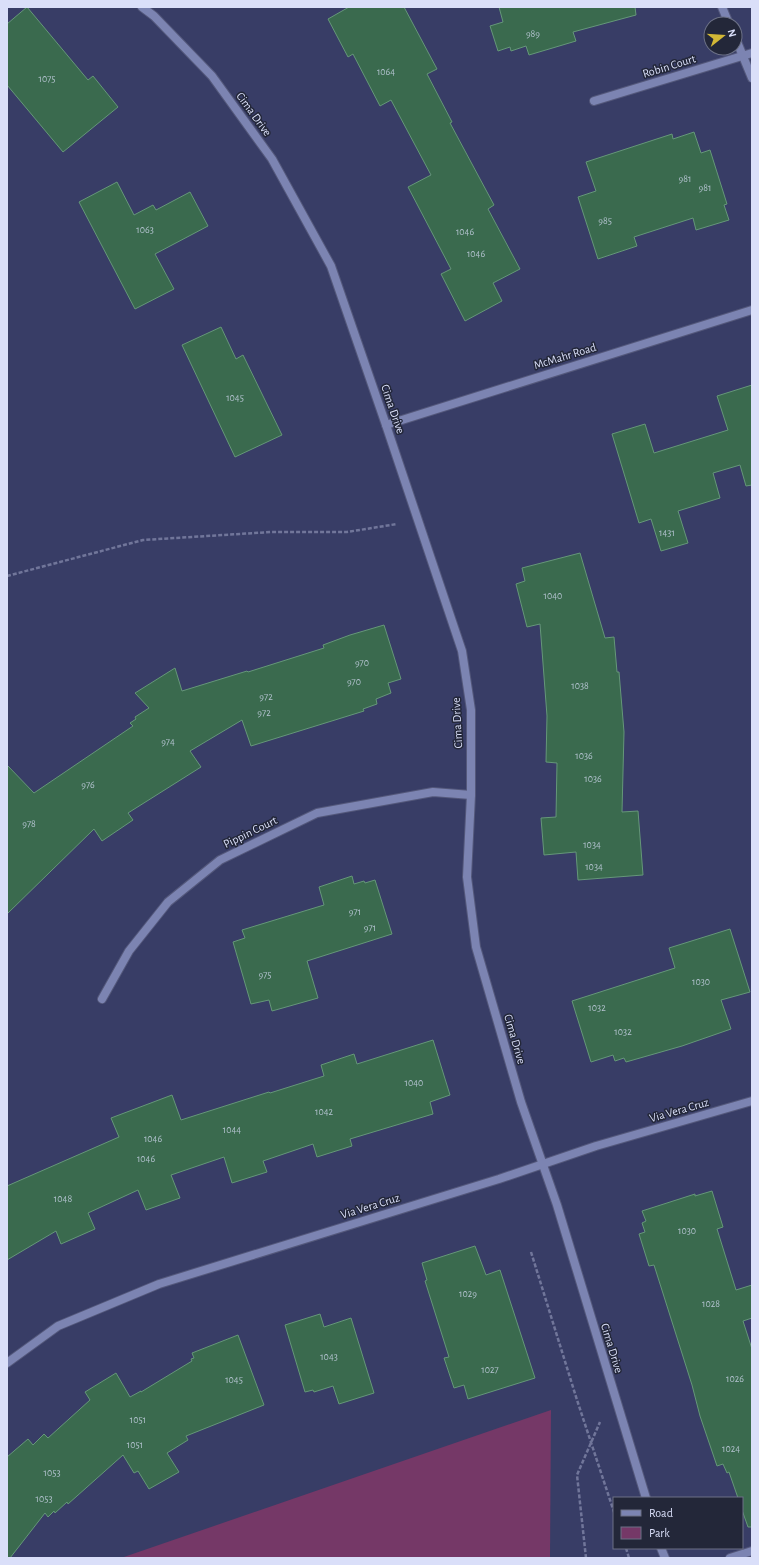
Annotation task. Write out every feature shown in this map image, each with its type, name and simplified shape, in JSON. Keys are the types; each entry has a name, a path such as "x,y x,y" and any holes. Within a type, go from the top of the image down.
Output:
{"street":[{"name":"Cima Drive","path":"142,7 154,16 212,76 272,160 331,266 386,425 462,651 471,710 471,795 467,876 476,947 521,1102 557,1205 646,1497"},
{"name":"Robin Court","path":"594,101 752,53"},
{"path":"743,56 752,78"},
{"name":"McMahr Road","path":"386,425 752,310"},
{"name":"Pippin Court","path":"102,999 129,951 168,902 220,860 317,812 433,792 471,795"},
{"name":"Via Vera Cruz","path":"7,1363 58,1326 159,1284 492,1181 596,1146 752,1101"},
{"path":"730,1558 752,1551"}],"path":[{"path":"7,576 142,540 272,532 347,532 418,521"},
{"path":"531,1252 613,1509"},
{"path":"586,1558 577,1475 613,1392"}],"green space":[{"path":"551,1410 550,1558 121,1558"}],"building":[{"path":"27,7 88,80 93,76 118,107 63,152 7,85 7,24"},
{"path":"349,7 404,7 437,69 427,74 452,122 450,123 494,205 488,209 520,269 493,283 502,301 465,321 441,274 451,269 408,187 431,175 391,100 380,106 353,54 348,57 328,19"},
{"path":"499,7 635,7 636,15 573,32 576,41 529,55 526,46 511,51 510,47 498,51 490,26 503,22"},
{"path":"694,132 701,153 710,150 727,204 724,205 729,220 696,230 693,218 634,237 637,246 598,259 578,197 596,191 586,162 672,134 673,139"},
{"path":"117,182 134,215 153,205 156,210 190,192 208,226 155,254 174,289 135,309 79,202"},
{"path":"221,327 236,359 243,355 282,435 235,457 182,345"},
{"path":"752,385 752,485 746,486 740,465 713,473 720,498 678,511 688,543 661,551 651,519 639,523 612,434 645,424 654,453 728,430 717,396"},
{"path":"580,553 605,638 614,637 617,672 619,672 624,732 622,812 638,811 643,875 578,880 576,852 544,855 541,818 556,817 557,763 546,762 547,716 540,624 527,627 516,584 525,581 522,568"},
{"path":"384,625 401,679 388,683 391,693 376,699 377,704 363,709 364,711 251,746 242,720 190,751 201,767 128,813 133,820 102,841 94,829 7,914 7,765 34,793 133,726 130,723 136,719 135,717 149,708 135,693 175,668 182,691 324,648 323,645"},
{"path":"352,876 354,884 375,880 392,934 307,961 318,998 272,1011 269,1000 251,1004 233,942 245,938 242,930 324,905 319,887"},
{"path":"730,929 750,992 721,1000 731,1029 682,1046 626,1062 624,1058 615,1061 613,1055 591,1062 572,1001 675,968 669,948"},
{"path":"433,1040 450,1095 430,1102 433,1114 350,1139 352,1146 317,1157 313,1144 263,1161 267,1172 232,1183 224,1157 171,1175 180,1198 146,1210 138,1190 88,1213 95,1229 61,1244 56,1231 7,1260 7,1186 119,1137 111,1118 172,1095 181,1120 324,1076 321,1065 354,1054 357,1064"},
{"path":"712,1191 723,1227 717,1229 736,1290 752,1285 752,1318 743,1321 752,1349 752,1527 748,1527 743,1513 743,1497 738,1497 729,1472 727,1473 723,1464 717,1466 700,1416 692,1385 654,1265 649,1266 639,1234 645,1232 642,1223 646,1221 642,1211 695,1194 695,1196"},
{"path":"475,1246 486,1275 500,1270 535,1378 468,1399 464,1385 454,1388 444,1358 449,1357 425,1281 427,1280 422,1263"},
{"path":"320,1314 324,1327 351,1318 374,1393 339,1404 333,1386 314,1392 313,1390 305,1392 285,1325"},
{"path":"238,1335 264,1405 186,1436 188,1440 167,1453 179,1472 149,1489 138,1471 134,1473 123,1455 68,1504 67,1502 48,1517 45,1513 10,1558 7,1558 7,1457 28,1439 33,1445 44,1434 48,1438 90,1400 85,1392 116,1373 130,1397 192,1361 191,1359 194,1358 192,1353"}]}
